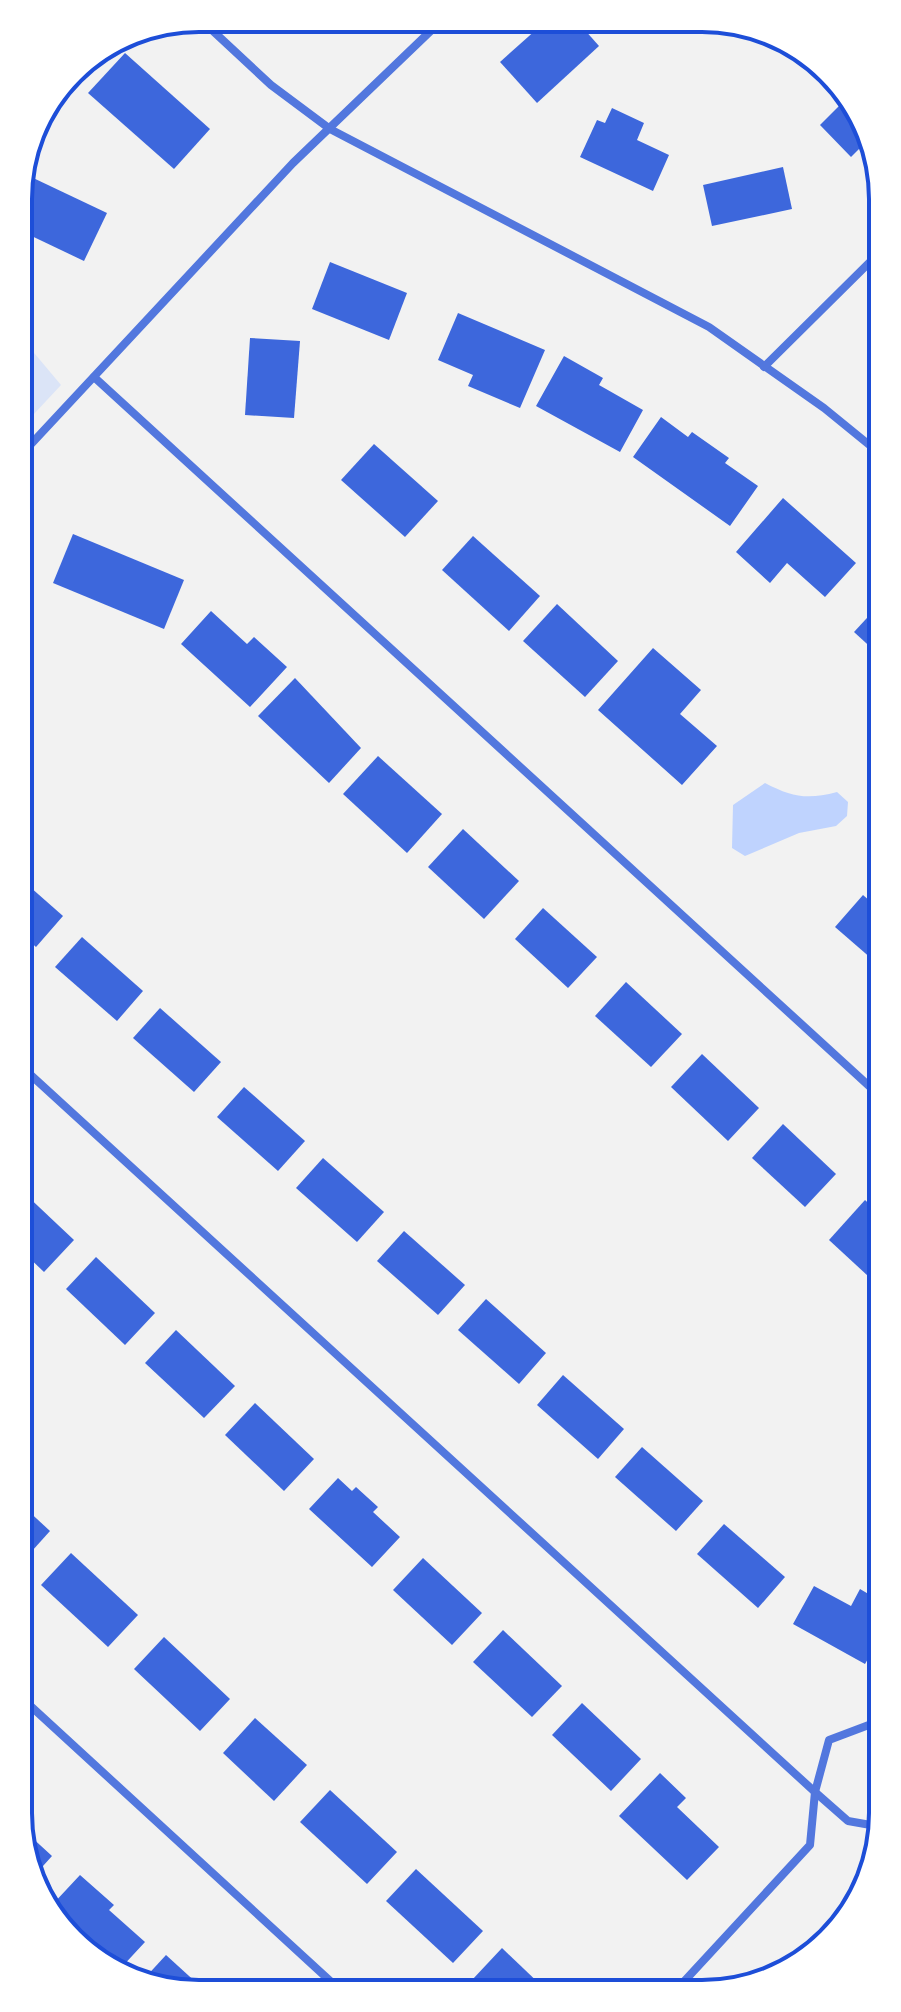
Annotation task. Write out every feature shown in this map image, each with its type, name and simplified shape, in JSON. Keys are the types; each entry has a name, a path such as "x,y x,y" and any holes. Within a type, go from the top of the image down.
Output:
{"street":[{"path":"214,32 271,85 330,129 709,327 824,408 869,445"},
{"path":"32,443 293,163 430,32"},
{"path":"764,367 869,263"},
{"path":"94,377 869,1086"},
{"path":"32,1076 815,1792 848,1821 869,1825"},
{"path":"32,1707 329,1980"},
{"path":"685,1980 810,1845 815,1792 829,1740 869,1725"}],"shaded area":[{"path":"32,350 61,385 32,416"}],"water":[{"path":"765,783 800,796 837,792 848,802 847,816 836,826 799,833 745,856 732,848 733,805"}],"building":[{"path":"534,32 587,32 599,46 537,103 500,62"},
{"path":"125,53 210,129 174,169 88,93"},
{"path":"840,105 860,148 851,157 820,125"},
{"path":"612,108 644,123 637,140 669,155 653,191 580,157 597,120 605,123"},
{"path":"783,167 792,209 712,226 703,185"},
{"path":"33,178 107,213 84,261 32,236"},
{"path":"330,262 407,293 389,340 312,309"},
{"path":"458,313 545,350 520,408 468,386 473,375 438,360"},
{"path":"250,338 300,341 294,418 245,415"},
{"path":"564,356 603,378 599,385 643,410 620,452 536,406"},
{"path":"661,417 688,437 692,432 729,458 725,463 758,486 730,526 633,457"},
{"path":"374,444 438,501 405,537 341,480"},
{"path":"783,498 856,563 825,597 787,563 770,583 736,552"},
{"path":"73,534 184,580 164,629 53,583"},
{"path":"473,536 540,596 509,631 442,570"},
{"path":"557,604 618,661 585,697 523,641"},
{"path":"211,611 247,644 254,637 287,667 250,707 181,644"},
{"path":"869,616 869,646 854,632"},
{"path":"653,648 701,690 680,714 717,746 682,785 598,710"},
{"path":"295,678 361,748 329,783 258,716"},
{"path":"378,756 442,814 407,853 343,794"},
{"path":"463,829 519,881 484,919 428,867"},
{"path":"32,889 63,916 36,947 32,944"},
{"path":"863,895 869,900 869,956 835,927"},
{"path":"543,908 597,957 568,988 515,939"},
{"path":"82,937 143,991 117,1021 55,967"},
{"path":"626,982 682,1034 651,1067 595,1016"},
{"path":"160,1008 221,1062 194,1092 133,1038"},
{"path":"702,1054 759,1108 728,1141 671,1087"},
{"path":"244,1087 305,1141 278,1171 217,1117"},
{"path":"783,1124 836,1174 805,1207 752,1158"},
{"path":"323,1158 384,1212 357,1242 296,1188"},
{"path":"32,1200 74,1240 44,1272 32,1261"},
{"path":"865,1200 869,1204 869,1277 829,1240"},
{"path":"404,1231 465,1285 438,1315 377,1261"},
{"path":"96,1257 155,1313 125,1345 66,1289"},
{"path":"486,1299 546,1353 519,1384 458,1330"},
{"path":"176,1330 235,1386 204,1418 145,1363"},
{"path":"563,1375 624,1429 598,1459 537,1405"},
{"path":"255,1403 314,1459 284,1491 225,1435"},
{"path":"642,1447 703,1501 676,1531 615,1477"},
{"path":"338,1478 352,1491 356,1487 378,1507 373,1512 400,1537 372,1567 309,1509"},
{"path":"32,1514 50,1531 32,1551"},
{"path":"724,1524 785,1577 758,1608 697,1554"},
{"path":"71,1553 138,1615 108,1647 41,1585"},
{"path":"423,1558 482,1613 452,1645 393,1590"},
{"path":"814,1586 851,1606 860,1589 869,1594 869,1657 865,1664 793,1624"},
{"path":"503,1630 562,1686 532,1717 473,1662"},
{"path":"164,1637 230,1699 200,1731 134,1669"},
{"path":"582,1703 641,1759 611,1791 552,1735"},
{"path":"255,1718 307,1765 274,1801 223,1753"},
{"path":"660,1773 686,1798 677,1807 719,1847 687,1880 619,1816"},
{"path":"330,1790 397,1852 367,1884 300,1822"},
{"path":"34,1840 52,1856 42,1867"},
{"path":"416,1869 483,1931 453,1963 386,1901"},
{"path":"80,1875 114,1905 109,1910 145,1942 125,1963 81,1931 57,1900"},
{"path":"502,1948 536,1980 472,1980"},
{"path":"166,1955 193,1980 167,1977 150,1972"}]}
